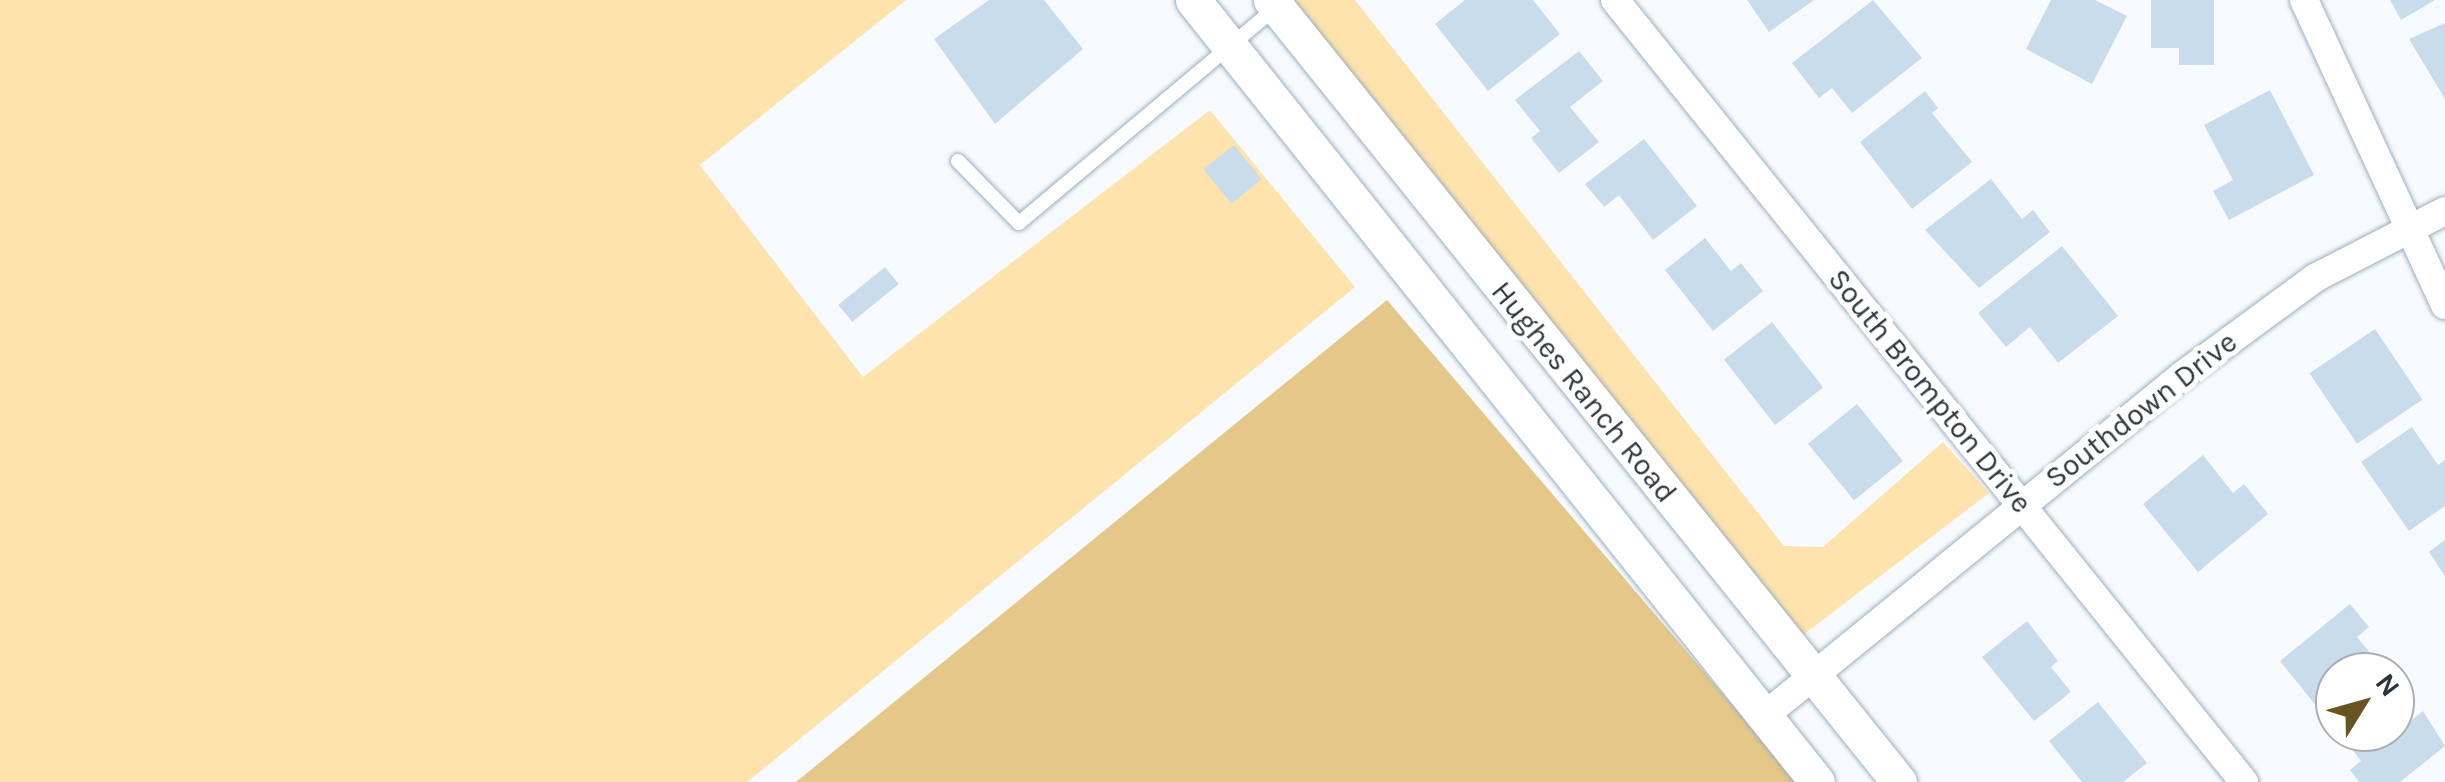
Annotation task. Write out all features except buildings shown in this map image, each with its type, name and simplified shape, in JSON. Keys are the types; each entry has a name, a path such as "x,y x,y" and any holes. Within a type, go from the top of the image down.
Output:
{"street":[{"name":"Hughes Ranch Road","path":"1194,0 1817,782"},
{"name":"South Brompton Drive","path":"1615,0 2244,782"},
{"path":"2304,0 2445,304"},
{"name":"Hughes Ranch Road","path":"1274,4 1899,782"},
{"name":"Southdown Drive","path":"1764,716 2020,504 2315,278 2445,210"}],"lane":[{"path":"958,161 1019,223 1230,46 1274,4"}],"shaded area":[{"path":"0,0 906,0 700,165 863,377 1210,110 1355,287 747,782 0,782"},
{"path":"1283,0 1355,0 1784,546 1823,547 1943,442 1989,493 1790,645"},
{"path":"1387,300 1798,782 796,782"}]}
